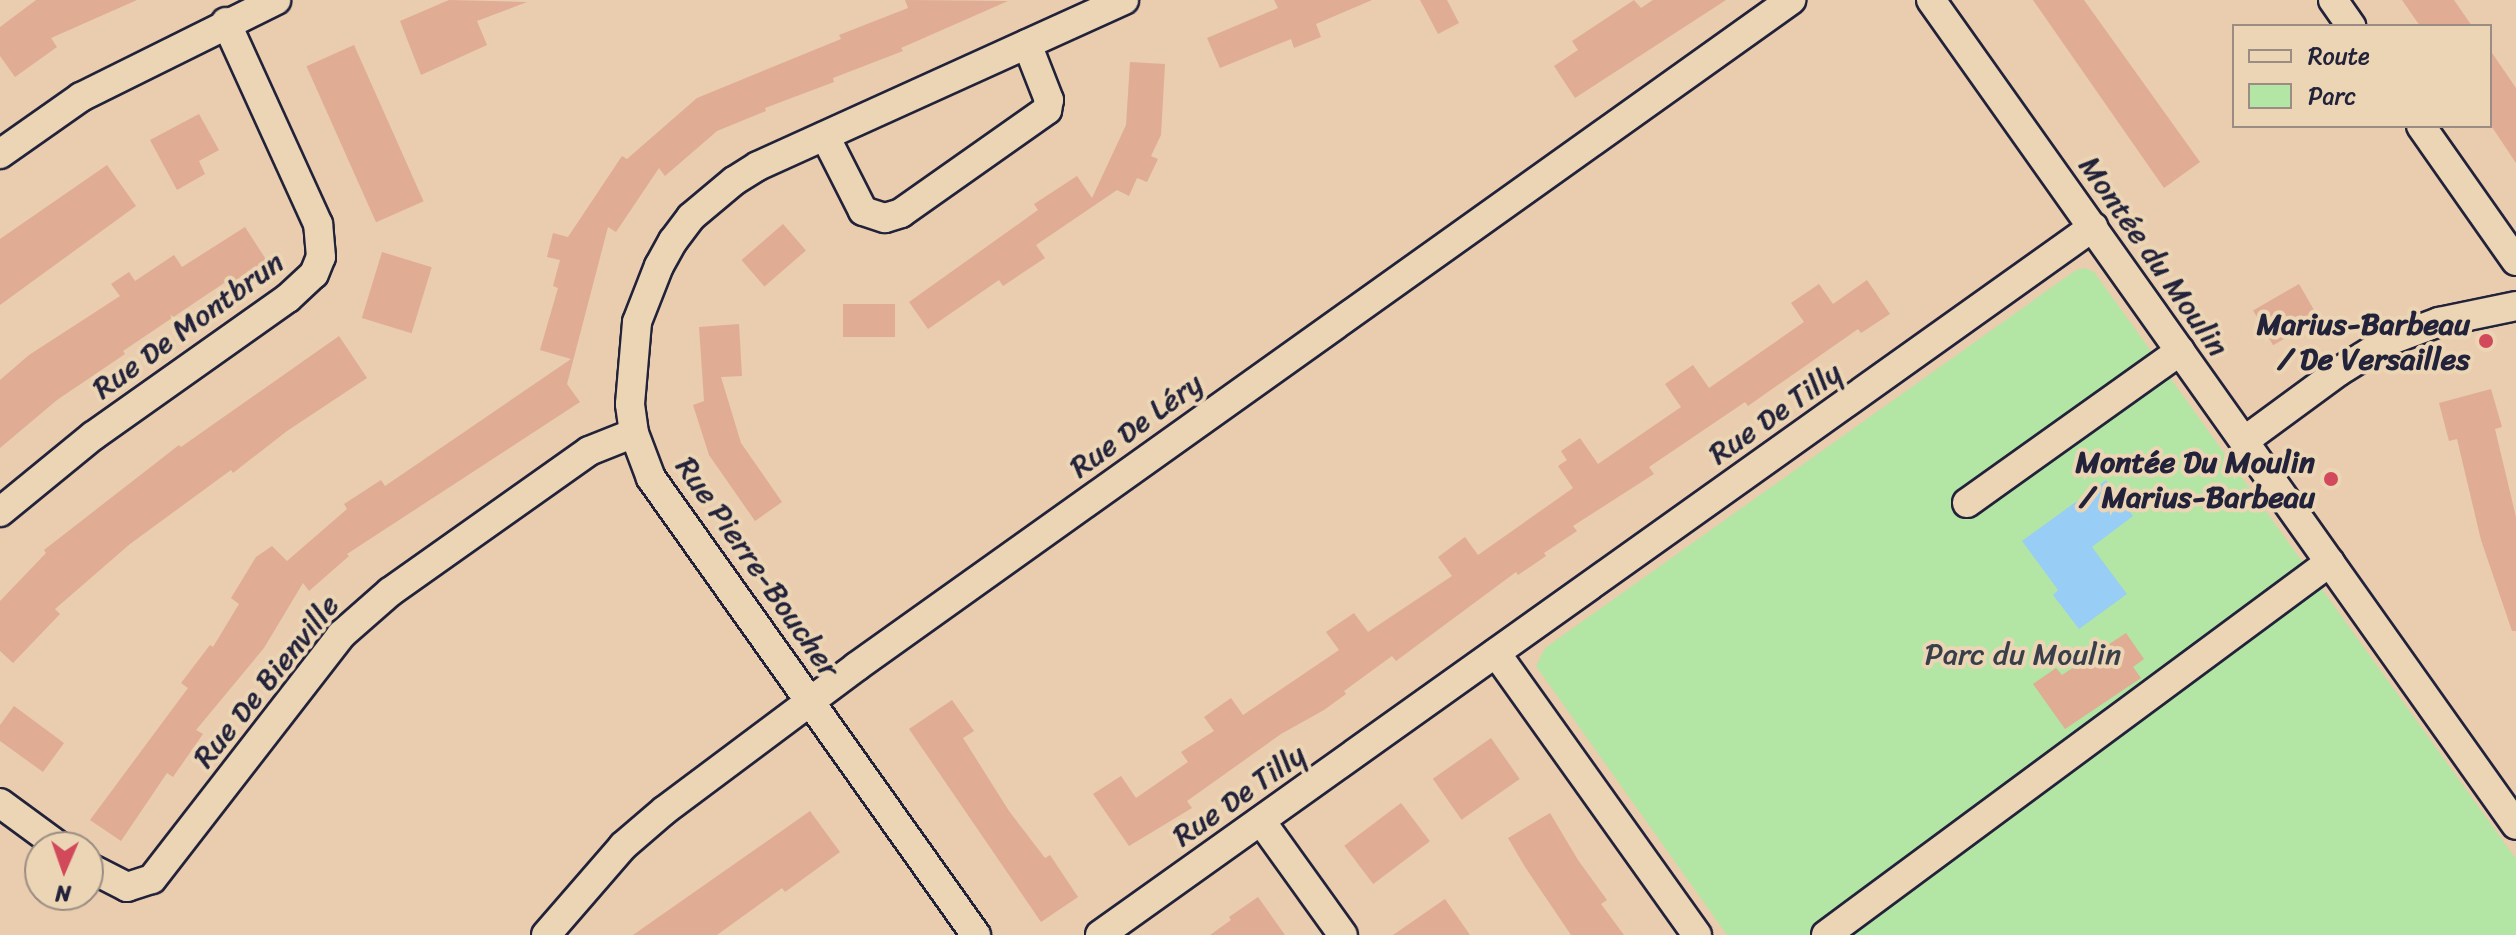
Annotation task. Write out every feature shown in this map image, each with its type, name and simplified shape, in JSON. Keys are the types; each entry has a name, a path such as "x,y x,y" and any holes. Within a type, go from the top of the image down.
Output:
{"street":[{"path":"0,154 81,97 226,22 276,0"},
{"name":"Rue Pierre-Boucher","path":"976,935 651,478 634,433 631,378 637,322 659,266 673,241 691,217 734,181 825,136 1124,0"},
{"name":"Rue De Léry","path":"546,935 623,846 665,810 1791,0"},
{"name":"Montée du Moulin","path":"1931,0 2516,825"},
{"path":"2333,0 2350,24"},
{"name":"Rue De Montbrun","path":"0,512 93,436 288,298 314,274 321,257 318,224 226,22"},
{"path":"825,136 863,211 885,218 901,213 1047,110 1049,100 1027,44"},
{"path":"2422,128 2516,261"},
{"name":"Rue De Tilly","path":"1100,935 2093,227"},
{"path":"2244,441 2338,372 2386,342 2439,322 2516,306"},
{"path":"1967,503 2180,351"},
{"name":"Rue De Bienville","path":"104,875 127,887 152,879 341,635 390,592 589,451 634,433"},
{"path":"1826,935 2330,562"},
{"path":"1496,653 1697,935"},
{"path":"0,803 38,831"},
{"path":"1261,821 1343,935"}],"green space":[{"name":"Parc du Moulin","path":"2085,268 2094,272 2516,859 2516,935 1727,935 1536,666 1545,648 2076,270"}],"water":[{"path":"2106,480 2133,516 2092,547 2127,594 2079,629 2053,595 2058,590 2022,541"}],"building":[{"path":"36,0 137,0 51,38 57,47 15,77 0,56 0,27"},
{"path":"449,0 527,2 477,21 487,45 421,75 400,21"},
{"path":"905,0 1008,1 901,48 903,51 833,78 834,82 765,108 766,111 717,131 665,176 659,168 616,232 608,227 567,384 580,402 347,554 349,556 309,591 303,583 264,648 196,730 203,734 173,777 167,773 121,841 90,820 188,688 181,683 210,645 213,647 239,604 231,598 256,557 272,546 287,561 347,509 344,504 381,480 385,486 571,359 540,350 558,288 553,286 560,260 547,257 553,233 568,237 622,156 627,159 697,98 908,8"},
{"path":"1274,0 1372,0 1316,24 1321,37 1294,48 1291,39 1220,68 1207,38 1278,8"},
{"path":"1420,0 1447,0 1459,23 1438,34"},
{"path":"1634,0 1641,8 1653,0 1726,0 1575,98 1554,66 1578,50 1572,41"},
{"path":"2033,0 2084,0 2200,162 2164,188"},
{"path":"2402,0 2454,0 2471,24 2419,24"},
{"path":"354,45 424,201 376,222 306,66"},
{"path":"2492,53 2516,88 2516,163 2492,127"},
{"path":"1130,62 1165,64 1161,135 1151,156 1158,159 1147,182 1137,178 1129,196 1117,190 1036,245 1045,258 1003,286 999,280 928,329 909,302 1038,210 1034,204 1077,176 1092,198 1126,125"},
{"path":"199,114 219,150 199,161 205,174 177,190 150,140"},
{"path":"107,165 136,206 0,305 0,239"},
{"path":"783,224 806,250 764,286 741,260"},
{"path":"245,227 267,261 226,286 224,283 123,351 125,354 57,400 0,448 0,380 29,355 120,296 111,284 129,272 135,281 174,255 182,267"},
{"path":"382,252 432,267 412,333 362,318"},
{"path":"1867,280 1890,314 1861,333 1858,329 1748,406 1745,402 1649,467 1654,474 1573,526 1577,531 1544,553 1546,556 1518,575 1516,572 1396,661 1392,656 1344,691 1346,694 1324,710 1281,734 1187,801 1192,808 1129,846 1093,794 1121,776 1136,798 1188,762 1181,752 1214,731 1204,717 1231,698 1243,715 1339,650 1326,632 1354,613 1368,632 1452,576 1438,557 1465,537 1478,555 1573,488 1558,466 1567,460 1561,451 1580,438 1598,464 1681,407 1665,384 1693,365 1709,388 1804,322 1791,303 1819,284 1833,304"},
{"path":"2299,284 2319,319 2273,345 2253,311"},
{"path":"843,304 895,304 895,337 843,337"},
{"path":"739,324 742,376 721,377 741,443 782,502 755,521 709,455 693,405 704,401 699,327"},
{"path":"339,336 367,378 287,431 233,473 231,470 130,544 55,609 60,614 13,663 0,651 0,601 46,553 44,550 179,445 181,447"},
{"path":"2491,389 2502,427 2495,429 2516,517 2516,631 2512,631 2481,540 2457,439 2449,441 2439,403"},
{"path":"2126,633 2144,659 2133,667 2141,678 2065,729 2033,684 2056,668 2062,675"},
{"path":"952,700 974,731 963,738 1009,811 1045,858 1050,855 1078,897 1041,922 909,729"},
{"path":"14,706 64,743 43,772 0,741 0,725"},
{"path":"1491,738 1520,779 1462,820 1433,779"},
{"path":"1401,803 1430,841 1373,884 1344,846"},
{"path":"810,811 840,852 785,892 782,888 717,935 633,935"},
{"path":"1550,813 1607,900 1601,904 1624,935 1571,935 1525,867 1508,838"},
{"path":"1258,897 1285,935 1210,935 1231,920 1229,917"},
{"path":"1445,899 1470,935 1393,935"}],"place":[{"name":"Marius-Barbeau / De Versailles","path":"2486,341"},
{"name":"Montée Du Moulin / Marius-Barbeau","path":"2331,479"}]}
